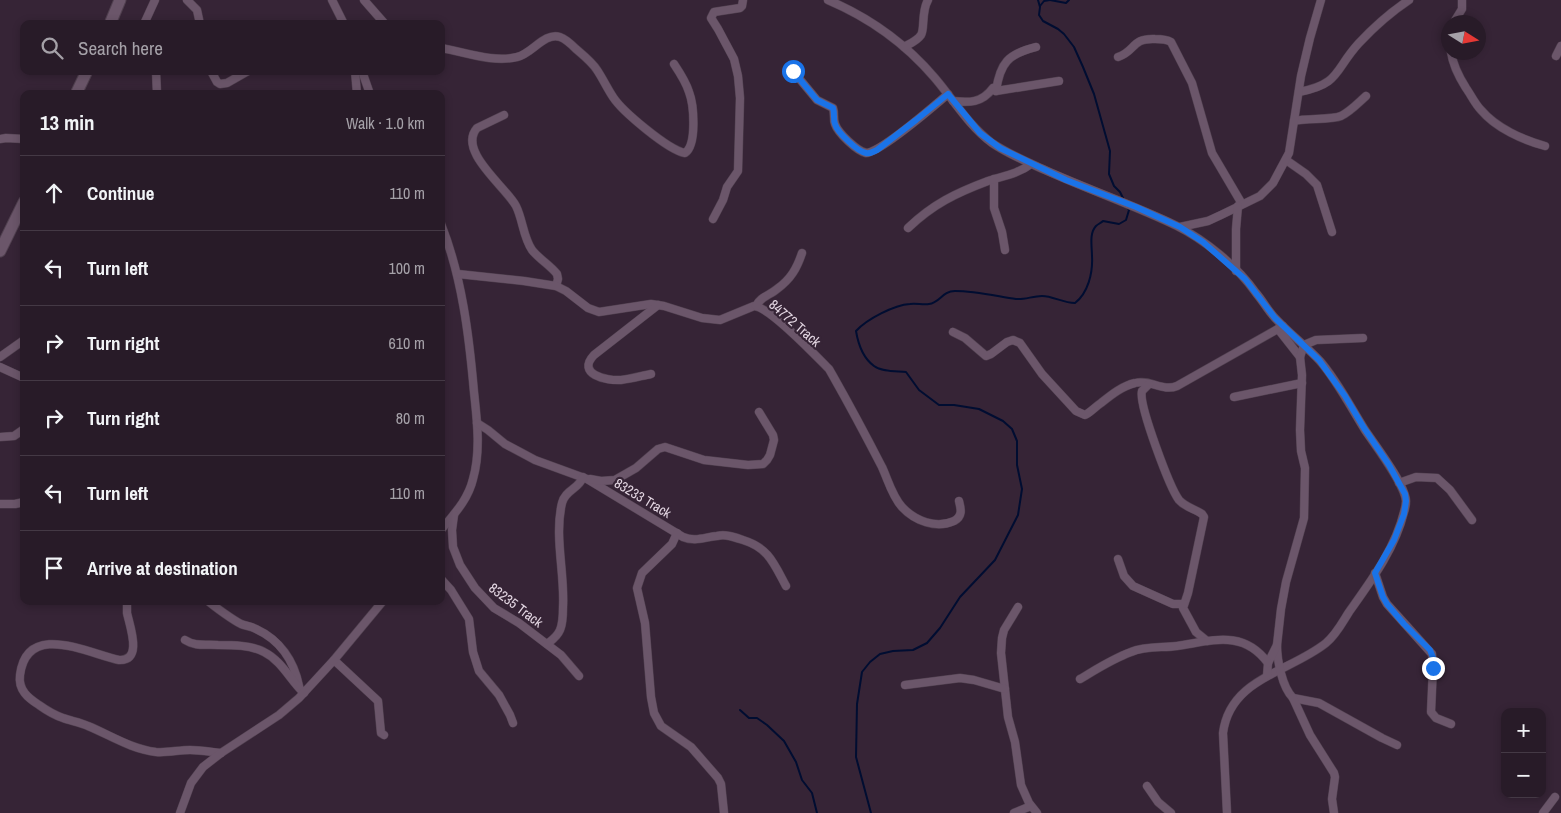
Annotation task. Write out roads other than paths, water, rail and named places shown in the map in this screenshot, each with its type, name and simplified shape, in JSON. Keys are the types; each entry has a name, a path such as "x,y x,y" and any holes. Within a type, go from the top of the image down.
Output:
{"main road":[{"path":"112,20 120,0"},
{"path":"78,90 85,75"},
{"path":"0,251 20,210"}],"street":[{"path":"146,20 154,0"},
{"path":"187,0 197,10 199,20"},
{"path":"332,0 342,20"},
{"path":"364,0 382,20"},
{"path":"713,219 723,200 727,187 738,171 740,98 734,59 711,18 714,12 740,8 743,0"},
{"path":"828,0 871,23 904,47 925,67 970,122 986,138 1000,148 1092,191 1136,207 1180,227 1203,242 1236,271 1256,292 1300,357"},
{"path":"904,47 922,33 924,10 928,0"},
{"path":"1180,227 1208,221 1260,196 1268,189 1286,160 1291,145 1310,38 1321,0"},
{"path":"1299,92 1319,87 1330,81 1360,42 1389,14 1409,0"},
{"path":"1458,15 1462,9 1462,0"},
{"path":"445,49 505,59 525,54 549,37 562,38 594,66 614,98 630,115 679,152 685,153 689,149 692,139 691,100 685,81 674,64"},
{"path":"1118,56 1125,54 1141,40 1166,39 1171,42 1192,83 1212,152 1240,205 1236,229 1236,271"},
{"path":"1556,56 1561,46"},
{"path":"996,91 999,74 1008,60 1018,53 1036,47"},
{"path":"1453,60 1461,79 1484,113 1526,140 1545,146"},
{"path":"793,71 817,100 833,108 835,113 834,122 838,130 857,149 866,153 877,150 916,120 950,98 967,103 978,101 987,96 993,88 996,91 1059,82"},
{"path":"156,75 157,90"},
{"path":"213,75 216,82 220,84 228,83 241,75"},
{"path":"355,75 357,90"},
{"path":"363,75 369,90"},
{"path":"1294,121 1341,116 1366,96"},
{"path":"504,115 474,131 474,152 511,198 520,216 529,246 557,274 556,286"},
{"path":"0,139 20,138"},
{"path":"1286,160 1306,174 1317,185 1332,232"},
{"path":"908,228 941,201 994,179 1017,173 1031,164"},
{"path":"994,179 994,208 1002,232 1005,250"},
{"path":"445,236 452,251 458,274 470,352 477,424 477,455 474,478 466,498 445,525"},
{"path":"756,306 759,300 790,278 802,253"},
{"name":"84772 Track","path":"458,274 556,286 566,291 588,308 599,312 643,304 658,305 702,318 720,320 756,306 782,324 834,376 863,428 886,475 895,499 902,508 919,521 943,523 957,520 962,510 959,501"},
{"path":"652,374 630,379 612,380 594,374 588,366 590,359 594,355 658,305"},
{"path":"1227,813 1223,733 1224,722 1232,705 1267,676 1307,656 1334,636 1389,551 1404,514 1406,501 1405,494 1389,465 1329,373 1304,345 1281,328"},
{"path":"953,332 965,338 986,356 1007,342 1014,340 1020,343 1042,374 1076,411 1087,414 1126,386 1140,382 1165,388 1177,386 1281,328"},
{"path":"1334,813 1332,799 1334,772 1310,736 1287,690 1277,658 1277,645 1283,597 1302,530 1305,509 1305,468 1300,443 1302,383 1300,357 1304,345 1316,340 1363,338"},
{"path":"0,357 20,343"},
{"path":"0,367 20,376"},
{"path":"1234,397 1302,383"},
{"path":"1149,384 1142,391 1142,404 1161,463 1177,497 1181,502 1204,517 1184,611 1199,636 1207,641"},
{"path":"547,644 557,636 562,620 564,591 560,520 562,504 566,495 585,478 601,481 615,480 636,468 658,449 665,448 704,460 748,465 763,464 770,455 774,440 759,412"},
{"name":"83233 Track","path":"477,424 488,430 505,444 535,460 585,478 692,540 721,535 730,536 758,546 770,557 786,586"},
{"path":"0,438 14,436 20,432"},
{"path":"1399,483 1416,478 1437,478 1450,490 1472,520"},
{"path":"0,504 20,503"},
{"name":"83235 Track","path":"454,515 452,530 453,547 460,565 475,588 494,608 519,623 561,655 579,676"},
{"path":"677,533 672,544 642,573 637,588 645,623 650,697 654,713 662,726 691,747 718,778 724,813"},
{"path":"1118,559 1124,576 1133,586 1173,604 1184,604"},
{"path":"1375,573 1387,604 1432,654 1431,712 1436,718 1451,724"},
{"path":"445,583 469,619 473,652 478,671 499,695 513,724"},
{"path":"127,605 133,646 131,655 127,659 119,660 63,645 41,645 29,653 25,660 19,678 23,692 38,705 62,718 82,723 134,746 157,752 197,750 221,753"},
{"path":"214,605 235,620 259,631 284,651 294,667 302,691"},
{"path":"180,813 186,793 196,776 221,753 279,715 334,660 379,605"},
{"path":"1018,607 1007,624 1002,638 1001,653 1008,717 1016,747 1021,785 1031,806 1037,813"},
{"path":"184,640 196,645 217,644 259,650 271,656 302,691"},
{"path":"1080,679 1112,659 1132,651 1207,641 1242,642 1256,649 1268,663"},
{"path":"1267,676 1268,663 1277,645"},
{"path":"334,660 378,701 381,733 384,735"},
{"path":"905,685 960,678 1005,689"},
{"path":"1292,698 1319,703 1397,745"},
{"path":"1147,786 1158,802 1171,813"},
{"path":"1544,813 1555,797"},
{"path":"1014,813 1031,806"}],"waterway":[{"path":"1038,0 1040,7 1039,15 1043,21 1064,34 1074,47 1083,67 1094,94 1110,151 1109,174 1114,186 1124,200"},
{"path":"1050,0 1066,3 1069,0"},
{"path":"1040,6 1044,1 1050,0"},
{"path":"871,813 856,757 857,704 862,672 880,654 913,650 927,643 940,628 960,597 995,560 1018,515 1022,489 1017,465 1017,441 1012,429 1003,421 979,409 939,405 919,390 906,372 877,368 867,359 856,331 881,313 904,305 933,303 947,293 955,291 1019,299 1046,296 1075,303 1083,294 1090,276 1094,229 1103,221 1119,224 1126,220 1129,210 1127,207"},
{"path":"740,710 749,718 757,718 767,725 784,741 796,762 802,780 812,793 817,813"}]}
